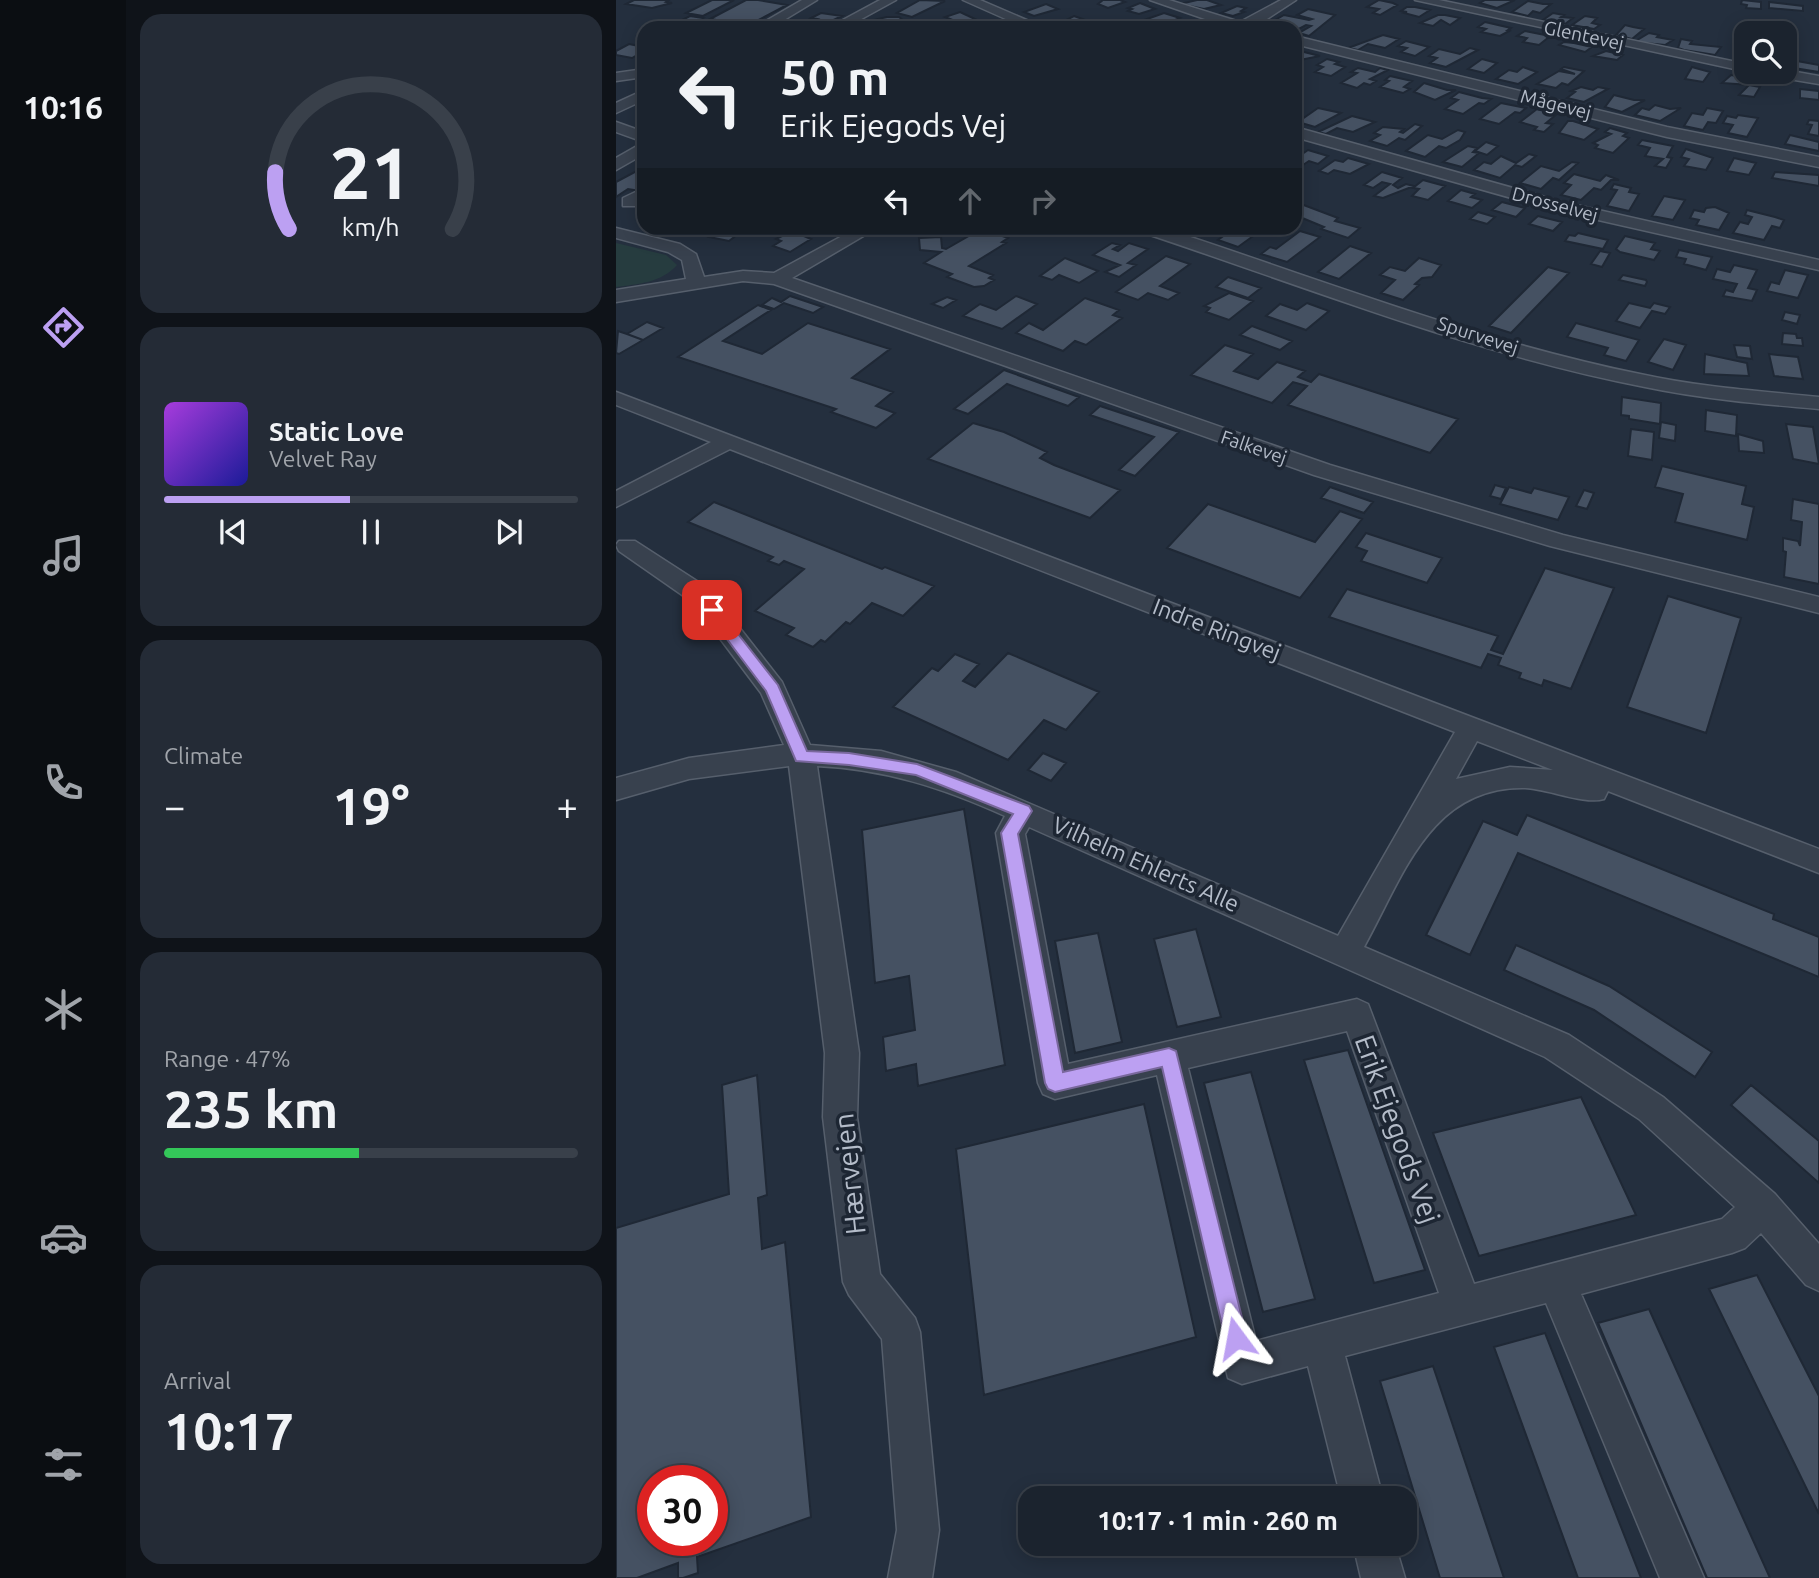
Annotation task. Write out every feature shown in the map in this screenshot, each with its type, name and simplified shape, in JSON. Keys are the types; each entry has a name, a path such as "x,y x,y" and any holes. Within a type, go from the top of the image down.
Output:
{"street":[{"path":"774,21 811,0"},
{"path":"849,21 890,0"},
{"path":"970,0 1021,21"},
{"path":"1156,0 1220,21"},
{"path":"1254,21 1290,0"},
{"name":"Glentevej","path":"1422,0 1686,58 1734,66"},
{"name":"Mågevej","path":"1302,42 1667,132 1819,162"},
{"path":"616,77 637,75"},
{"path":"1797,76 1819,80"},
{"path":"616,109 637,98"},
{"path":"616,127 637,135"},
{"name":"Drosselvej","path":"1302,134 1587,213 1819,265"},
{"path":"616,165 637,142"},
{"path":"629,202 637,197"},
{"path":"616,233 674,248 690,258 696,282"},
{"path":"777,279 856,235"},
{"name":"Spurvevej","path":"1169,235 1529,352 1621,376 1750,397 1819,403"},
{"name":"Falkevej","path":"616,296 743,276 777,279 1322,471 1558,541 1819,605"},
{"name":"Indre Ringvej","path":"616,397 1819,861"},
{"path":"616,500 730,441"},
{"name":"Hærvejen","path":"627,546 694,591 712,610 773,689 802,757 842,1053 840,1117 862,1282 901,1332 918,1530 909,1577"},
{"path":"1345,952 1471,728"},
{"name":"Vilhelm Ehlerts Alle","path":"616,789 710,762 743,757 849,759 917,770 1024,811 1557,1046 1651,1108 1762,1207 1819,1272"},
{"path":"1418,822 1461,789 1518,777 1586,788 1684,819 1711,819"},
{"name":"Erik Ejegods Vej","path":"1024,811 1010,833 1055,1083 1357,1014 1463,1307"},
{"path":"1169,1057 1242,1364 1732,1235 1762,1207"},
{"path":"1557,1283 1682,1578"},
{"path":"1322,1344 1359,1486"},
{"path":"1377,1556 1383,1578"}],"green space":[{"path":"616,243 666,255 677,265 656,279 616,287"}],"building":[{"path":"634,0 669,0 666,2 672,3 652,8 626,4"},
{"path":"712,0 734,0 703,16 686,13"},
{"path":"746,0 787,5 757,21 710,19"},
{"path":"920,0 945,1 912,17 897,13"},
{"path":"1103,0 1125,2 1108,8 1098,4"},
{"path":"1197,0 1221,5 1204,9 1180,4"},
{"path":"1379,0 1397,5 1380,15 1373,13 1379,9 1367,7"},
{"path":"1485,0 1515,0 1497,8 1480,3"},
{"path":"1742,0 1761,2 1761,9 1746,8 1747,5 1741,4"},
{"path":"1528,1 1551,4 1540,13 1533,11 1528,16 1512,12"},
{"path":"1769,2 1803,6 1803,11 1769,8"},
{"path":"1140,3 1155,9 1139,14 1128,11 1132,9 1128,8"},
{"path":"1046,4 1058,9 1034,16 1024,12"},
{"path":"1237,6 1246,8 1241,11 1244,12 1233,16 1221,13"},
{"path":"1407,7 1430,10 1419,17 1401,11"},
{"path":"1308,9 1335,15 1309,36 1302,34 1302,31 1311,26 1302,27 1302,21 1273,21 1284,15 1312,19 1297,15"},
{"path":"960,12 975,19 955,21 945,17"},
{"path":"821,13 842,16 831,21 812,21 817,19 811,18"},
{"path":"1164,13 1180,18 1173,21 1147,19"},
{"path":"1553,13 1573,18 1565,24 1543,20"},
{"path":"1438,15 1460,18 1450,25 1441,20 1433,26 1420,23"},
{"path":"690,16 703,18 698,21 680,21"},
{"path":"1074,16 1088,21 1064,21"},
{"path":"1585,16 1597,18 1592,23 1600,25 1594,29 1572,25"},
{"path":"899,17 904,21 869,21"},
{"path":"1485,22 1511,30 1500,36 1481,32 1486,29 1478,27"},
{"path":"1625,25 1644,29 1632,39 1616,35"},
{"path":"1525,31 1549,37 1539,45 1523,42 1527,38 1517,36"},
{"path":"1649,33 1673,40 1665,45 1634,42"},
{"path":"1383,35 1399,39 1385,48 1368,44 1358,50 1348,48"},
{"path":"1681,39 1692,41 1690,44 1721,47 1715,55 1684,50 1678,48"},
{"path":"1406,41 1429,47 1415,56 1401,52 1407,48 1398,46"},
{"path":"1564,42 1592,47 1585,52 1559,45"},
{"path":"629,44 637,46 637,55 632,58 616,55 616,51"},
{"path":"1470,48 1478,50 1446,67 1430,63 1437,58 1429,56 1439,49 1460,54"},
{"path":"1606,51 1623,55 1617,60 1593,56"},
{"path":"1302,52 1320,56 1302,60"},
{"path":"1327,59 1339,62 1335,64 1345,67 1331,76 1315,72 1323,67 1317,65"},
{"path":"1482,59 1497,63 1484,73 1468,69"},
{"path":"1797,61 1819,65 1819,72 1797,68"},
{"path":"1523,67 1537,72 1518,84 1496,79 1509,70 1517,72"},
{"path":"1564,67 1584,71 1568,85 1562,83 1556,88 1537,84 1559,71 1575,74 1561,69"},
{"path":"1692,67 1710,72 1703,82 1685,79"},
{"path":"1358,68 1375,72 1380,68 1388,70 1370,79 1376,81 1370,85 1364,83 1357,88 1341,83 1357,73 1351,72"},
{"path":"1731,75 1734,76 1734,84 1722,83"},
{"path":"1390,76 1412,81 1404,87 1410,89 1403,93 1380,87 1389,81 1385,80"},
{"path":"1424,83 1456,90 1435,100 1414,92"},
{"path":"1749,85 1760,87 1754,97 1739,95"},
{"path":"1581,87 1593,90 1598,87 1608,89 1584,102 1567,98 1575,92 1571,91"},
{"path":"1800,89 1819,91 1819,100 1800,98"},
{"path":"1459,92 1491,99 1484,104 1479,103 1463,114 1445,109 1458,100 1451,98"},
{"path":"1614,95 1645,100 1622,112 1605,107"},
{"path":"1501,103 1526,108 1520,113 1515,112 1499,124 1480,119"},
{"path":"1655,105 1670,109 1681,108 1660,121 1635,115 1642,108 1649,110"},
{"path":"1318,108 1341,113 1315,127 1302,123 1302,119"},
{"path":"1707,108 1723,111 1716,123 1708,122 1703,130 1684,126 1692,113 1703,115"},
{"path":"1537,109 1557,114 1546,123 1553,124 1544,132 1520,122"},
{"path":"1738,115 1758,118 1747,137 1728,133 1733,125 1723,123 1727,116 1736,118"},
{"path":"1352,116 1375,122 1353,132 1337,128 1326,134 1318,132"},
{"path":"1809,120 1819,121 1819,136 1808,134 1812,125 1807,124"},
{"path":"1568,121 1598,129 1584,140 1559,133"},
{"path":"1415,124 1422,126 1405,140 1399,138 1387,146 1370,141 1380,135 1374,133 1383,127 1404,129 1400,132 1403,133"},
{"path":"1610,128 1627,133 1623,136 1629,138 1613,153 1595,148 1598,145 1593,143 1611,134 1605,132"},
{"path":"1458,130 1465,132 1460,140 1446,148 1439,146 1425,157 1406,151 1428,135 1442,139"},
{"path":"1790,135 1819,142 1819,151 1785,144"},
{"path":"1642,140 1673,146 1667,157 1672,158 1666,168 1655,166 1663,159 1645,156 1650,148 1638,145"},
{"path":"1486,142 1498,146 1487,155 1475,151"},
{"path":"1468,146 1477,148 1473,152 1479,153 1462,167 1443,162"},
{"path":"1686,149 1713,158 1706,170 1684,166 1689,159 1681,157"},
{"path":"1308,150 1328,156 1318,164 1309,161 1302,166 1302,154"},
{"path":"1529,154 1536,156 1522,167 1515,165 1500,178 1474,170 1484,162 1491,164 1501,156 1516,163"},
{"path":"1348,158 1369,164 1350,174 1334,170 1328,174 1319,171 1335,160 1343,162"},
{"path":"1734,158 1756,163 1749,175 1727,171"},
{"path":"1572,162 1578,163 1559,180 1553,178 1541,189 1520,183 1541,166 1559,171"},
{"path":"637,171 637,190 628,189 616,197 616,182"},
{"path":"1382,172 1402,178 1393,185 1398,188 1406,184 1414,186 1383,198 1374,196 1390,184 1382,182 1373,188 1364,185"},
{"path":"1775,172 1819,175 1819,186 1772,178"},
{"path":"1574,174 1600,181 1606,175 1619,180 1611,180 1601,190 1594,188 1581,200 1561,195 1571,185 1564,183"},
{"path":"1423,180 1445,186 1428,200 1412,196 1419,189 1413,188"},
{"path":"1614,184 1631,188 1629,192 1639,194 1629,211 1607,206 1617,190 1611,189"},
{"path":"1461,190 1475,194 1471,197 1482,200 1472,208 1448,201"},
{"path":"1664,196 1685,200 1673,220 1652,216"},
{"path":"1502,202 1525,208 1516,217 1492,210"},
{"path":"1302,204 1338,218 1335,221 1360,228 1348,238 1321,229 1324,227 1302,218"},
{"path":"1715,207 1729,213 1719,230 1696,225 1699,220 1690,218 1694,210 1704,212 1706,208"},
{"path":"1747,210 1784,220 1780,228 1772,226 1764,240 1733,233 1740,222 1748,224 1752,217 1745,215"},
{"path":"1478,212 1495,217 1487,224 1470,219"},
{"path":"1538,216 1562,222 1553,231 1529,224"},
{"path":"1302,232 1320,237 1287,262 1261,254 1270,247 1276,249 1295,235 1302,235"},
{"path":"1578,233 1608,240 1603,249 1565,241 1569,235 1575,236"},
{"path":"712,235 737,235 729,241 709,237"},
{"path":"784,235 802,235 811,239 790,252 773,246 781,241 776,239"},
{"path":"970,235 1010,235 1002,242 1006,243 969,266 993,275 989,278 994,280 984,286 974,287 947,277 952,274 924,263 941,252 920,250 919,238 941,237 942,248 946,249"},
{"path":"1225,235 1255,235 1238,247 1218,240"},
{"path":"1625,236 1655,243 1651,249 1660,251 1654,260 1620,252 1616,249"},
{"path":"1112,243 1120,245 1113,249 1118,251 1129,243 1148,249 1128,263 1136,265 1119,277 1105,272 1120,265 1093,255"},
{"path":"1350,246 1371,253 1339,279 1318,272"},
{"path":"1679,250 1712,257 1706,270 1684,264 1686,259 1676,257"},
{"path":"1600,251 1610,253 1602,267 1591,264"},
{"path":"1166,256 1190,264 1160,286 1179,293 1168,300 1148,293 1138,300 1116,292"},
{"path":"1065,258 1098,271 1079,283 1059,275 1052,280 1040,276"},
{"path":"1419,258 1441,265 1432,277 1422,278 1415,284 1419,285 1403,300 1381,293 1395,280 1380,275 1390,267 1405,271"},
{"path":"1734,265 1757,270 1748,288 1757,290 1752,301 1723,296 1726,290 1733,292 1737,284 1713,279 1717,269 1730,272"},
{"path":"1548,267 1569,273 1511,333 1489,326"},
{"path":"1785,270 1808,275 1798,298 1767,291 1771,282 1779,284"},
{"path":"1623,275 1647,282 1645,286 1619,280"},
{"path":"1228,277 1261,288 1248,298 1216,287"},
{"path":"1229,293 1253,301 1229,320 1206,312 1210,308 1204,306"},
{"path":"790,296 823,307 813,313 784,303 774,309 762,305 772,298 781,302"},
{"path":"1016,296 1037,304 1002,329 963,316 980,304 996,310"},
{"path":"947,297 956,300 943,308 932,304"},
{"path":"1085,298 1119,310 1113,315 1122,318 1086,345 1075,341 1063,351 1016,333 1029,323 1043,330"},
{"path":"1307,303 1329,311 1306,330 1266,316 1280,304 1297,310"},
{"path":"1629,303 1650,308 1654,303 1670,307 1665,314 1652,311 1640,328 1616,321"},
{"path":"758,305 771,310 723,341 762,354 808,323 890,349 852,378 893,392 876,406 895,413 876,428 831,412 836,409 678,357"},
{"path":"1785,312 1800,315 1797,324 1782,320"},
{"path":"647,322 663,328 643,340 627,334"},
{"path":"1576,323 1639,340 1626,361 1604,355 1608,348 1567,337"},
{"path":"1252,326 1292,341 1280,350 1240,335"},
{"path":"618,331 643,340 619,354 616,353"},
{"path":"1783,333 1796,334 1797,338 1802,338 1803,346 1782,344"},
{"path":"1664,339 1686,345 1673,370 1648,362"},
{"path":"1225,345 1253,354 1234,371 1258,379 1277,362 1305,371 1298,377 1311,382 1319,374 1458,419 1430,453 1288,405 1307,386 1293,382 1272,403 1191,375"},
{"path":"1734,345 1750,346 1752,359 1737,357"},
{"path":"1705,354 1747,363 1749,376 1704,374"},
{"path":"1769,354 1798,357 1803,379 1774,376"},
{"path":"1004,370 1079,397 1068,406 1007,384 968,414 954,409"},
{"path":"1622,397 1661,403 1660,424 1621,415"},
{"path":"1100,406 1179,432 1135,476 1119,470 1154,437 1090,415"},
{"path":"1706,410 1737,415 1736,436 1705,431"},
{"path":"1661,422 1676,425 1675,441 1659,438"},
{"path":"973,423 1004,432 1047,452 1040,458 1054,465 1120,490 1090,518 928,459"},
{"path":"1786,424 1813,427 1819,464 1793,459"},
{"path":"1631,429 1654,432 1652,460 1628,456"},
{"path":"1738,434 1763,441 1764,453 1739,451"},
{"path":"1662,466 1746,486 1742,504 1754,507 1747,540 1675,522 1683,494 1655,487"},
{"path":"1495,485 1506,488 1501,499 1490,496"},
{"path":"1330,487 1373,502 1364,513 1321,498"},
{"path":"1509,487 1531,493 1534,488 1569,497 1558,520 1500,504"},
{"path":"1584,490 1594,493 1587,509 1576,506"},
{"path":"1793,499 1819,504 1819,584 1784,577 1786,552 1783,551 1783,538 1798,541 1800,546 1802,522 1791,520"},
{"path":"714,502 882,569 885,567 934,586 903,616 872,603 850,624 846,622 825,642 821,640 813,647 786,635 794,628 755,611 804,569 784,561 779,565 768,561 773,557 688,522"},
{"path":"1208,504 1315,542 1340,511 1362,519 1300,598 1167,548"},
{"path":"1366,533 1442,558 1427,583 1361,561 1367,551 1356,547"},
{"path":"1545,568 1614,588 1571,689 1544,680 1542,686 1519,678 1521,673 1498,665 1501,658 1488,654 1481,668 1329,617 1347,589 1498,636 1491,650 1503,654"},
{"path":"1668,596 1741,618 1706,733 1627,707"},
{"path":"1008,653 1099,692 1066,730 1044,720 1008,760 893,707 932,668 938,671 955,654 979,664 963,681 975,687"},
{"path":"1043,753 1066,763 1051,781 1028,770"},
{"path":"964,809 1005,1065 918,1086 916,1064 886,1071 883,1037 915,1030 909,976 875,983 862,830"},
{"path":"1527,815 1774,914 1773,919 1819,937 1819,977 1518,853 1470,955 1426,935 1483,821 1517,835"},
{"path":"1196,929 1221,1017 1177,1027 1154,939"},
{"path":"1098,933 1122,1042 1075,1053 1055,941"},
{"path":"1516,945 1609,986 1712,1052 1695,1077 1594,1010 1504,970"},
{"path":"1348,1050 1425,1270 1374,1283 1304,1060"},
{"path":"1251,1072 1315,1299 1263,1312 1204,1083"},
{"path":"757,1075 767,1195 758,1198 762,1249 785,1242 811,1517 728,1546 728,1465 637,1465 637,1556 700,1556 697,1557 698,1573 678,1578 678,1563 637,1578 616,1578 616,1228 729,1194 722,1085"},
{"path":"1751,1085 1819,1141 1819,1183 1731,1105"},
{"path":"1581,1097 1636,1215 1479,1256 1433,1133"},
{"path":"1144,1104 1196,1337 984,1395 956,1149"},
{"path":"1757,1275 1819,1396 1819,1514 1709,1289"},
{"path":"1649,1309 1770,1578 1707,1578 1598,1323"},
{"path":"1545,1333 1641,1578 1578,1578 1494,1347"},
{"path":"1433,1366 1504,1578 1440,1578 1417,1502 1417,1486 1412,1486 1380,1381"}],"route":[{"path":"712,610 773,689 802,757 849,759 917,770 1024,811 1010,833 1055,1083 1169,1057 1236,1338"}]}
